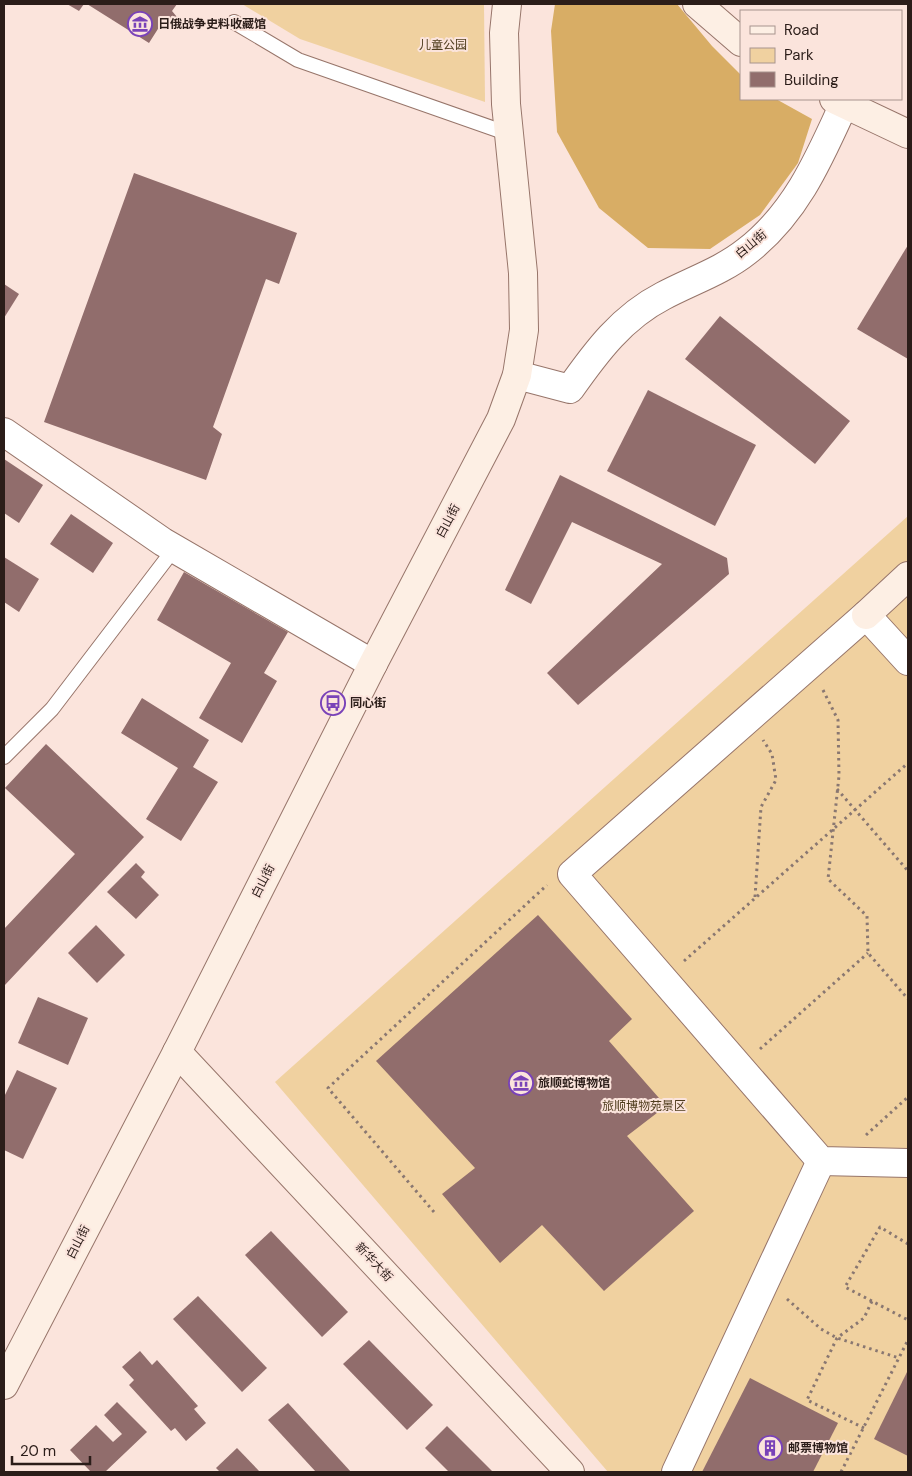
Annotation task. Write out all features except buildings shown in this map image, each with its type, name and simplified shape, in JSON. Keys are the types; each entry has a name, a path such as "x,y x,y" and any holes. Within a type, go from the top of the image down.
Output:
{"street":[{"name":"白山街","path":"4,1385 177,1052 373,664 501,419 517,375 524,330 523,273 509,134 504,33 507,4"},
{"path":"697,4 740,41"},
{"name":"白山街","path":"517,375 570,389 599,348 628,319 662,296 705,277 747,251 789,211 813,172 839,101"},
{"path":"839,101 908,134"},
{"path":"4,432 174,549 373,664"},
{"path":"908,576 866,616 572,874 740,1068 828,1162 908,1162"},
{"path":"866,616 908,661"},
{"name":"新华大街","path":"177,1052 570,1472"},
{"path":"676,1472 765,1280 828,1162"}],"lane":[{"path":"234,22 298,60 509,134"},
{"path":"4,757 52,710 174,549"}],"path":[{"path":"810,665 838,720 837,789 828,879 867,916 868,952 908,999"},
{"path":"749,718 772,754 776,780 761,807 755,898"},
{"path":"663,979 908,763"},
{"path":"837,789 908,871"},
{"path":"434,1212 328,1088 556,877 572,874"},
{"path":"740,1068 868,952"},
{"path":"828,1162 908,1097"},
{"path":"908,1244 880,1228 845,1287 908,1320"},
{"path":"765,1280 821,1328 837,1338 899,1358"},
{"path":"864,1428 807,1400 837,1338 864,1318 872,1301"},
{"path":"841,1472 908,1340"}],"green space":[{"name":"儿童公园","path":"242,4 484,4 485,102 300,39"},
{"name":"旅顺博物苑景区","path":"908,516 908,1472 608,1472 275,1082"}],"shaded area":[{"path":"555,4 677,4 712,46 740,74 740,100 778,100 812,119 798,163 760,215 710,249 648,248 599,208 557,132 551,31"}],"place":[{"name":"日俄战争史料收藏馆","path":"140,24"},
{"name":"同心街","path":"333,703"},
{"name":"旅顺蛇博物馆","path":"521,1083"},
{"name":"邮票博物馆","path":"770,1448"}]}
